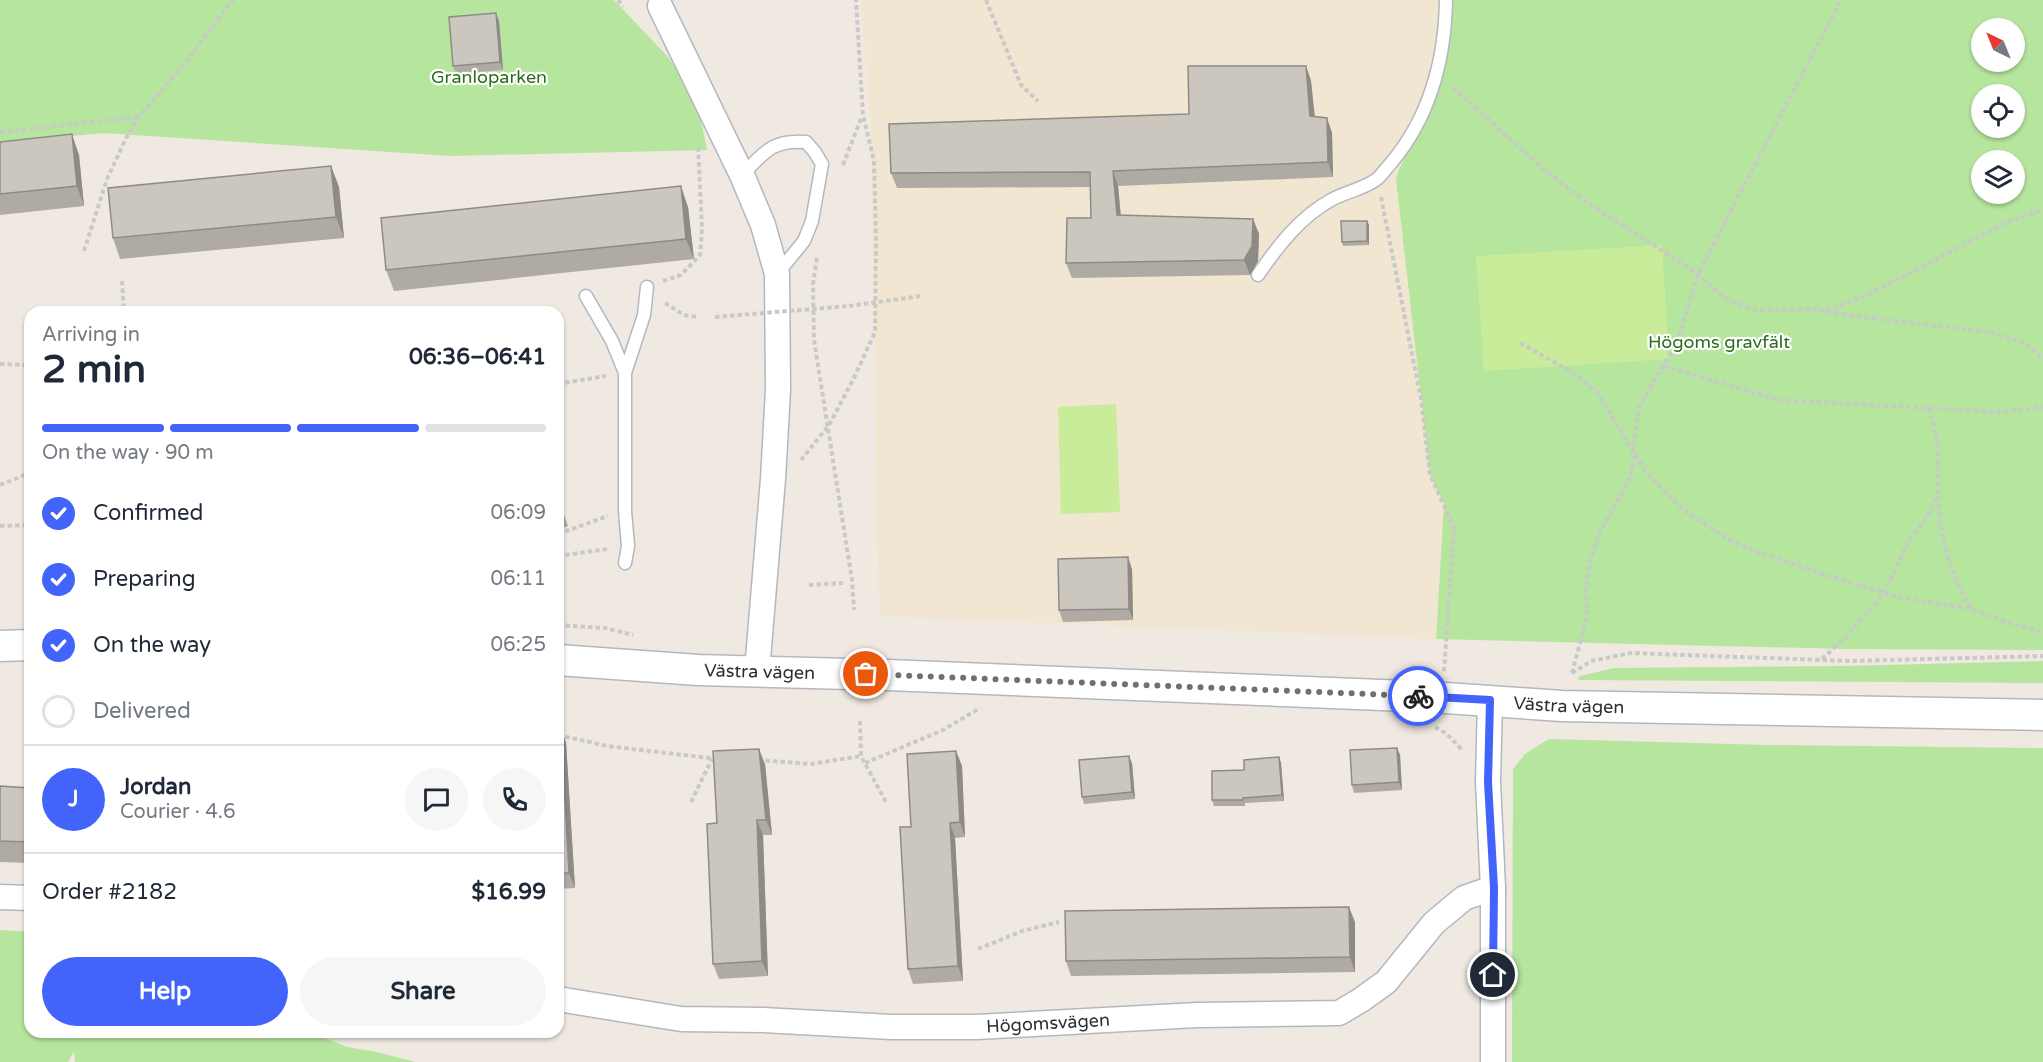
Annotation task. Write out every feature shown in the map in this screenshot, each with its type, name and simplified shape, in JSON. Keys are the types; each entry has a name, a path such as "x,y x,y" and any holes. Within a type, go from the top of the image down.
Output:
{"street":[{"path":"660,6 764,225 777,274 778,390 757,671"},
{"path":"0,646 24,645"},
{"name":"Västra vägen","path":"564,660 698,670 1490,700 1562,706 2043,715"},
{"path":"1490,700 1488,782 1494,888 1493,1062"},
{"name":"Högomsvägen","path":"564,1000 681,1020 764,1020 891,1027 976,1027 1197,1015 1339,1012 1386,982 1434,923 1464,898 1494,888"},
{"path":"0,897 24,898"}],"lane":[{"path":"1258,275 1293,230 1330,200 1377,179 1405,146 1426,109 1437,73 1446,20 1446,0"},
{"path":"742,175 770,148 790,141 806,142 822,164 812,221 804,241 777,274"},
{"path":"625,563 628,546 625,511 625,373 644,315 647,287"},
{"path":"586,296 612,341 625,373"}],"path":[{"path":"84,252 107,180 125,140 139,117 185,63 233,0"},
{"path":"618,0 623,7"},
{"path":"773,479 792,470 829,424 875,332 874,161 863,115 856,0"},
{"path":"986,0 1021,85 1038,101"},
{"path":"1568,680 1572,673 1587,617 1586,588 1590,562 1598,536 1627,484 1633,468 1639,407 1678,340 1698,274 1841,0"},
{"path":"1437,73 1542,168 1582,199 1698,274 1730,301 1756,310 1813,309 1989,332 2025,343 2043,358"},
{"path":"842,168 863,115"},
{"path":"0,132 139,117"},
{"path":"697,317 684,315 647,287 681,275 700,255 702,229 698,142"},
{"path":"1377,179 1421,399 1430,475 1454,527 1444,677"},
{"path":"1825,311 1869,294 2007,222 2043,210"},
{"path":"818,249 813,284 814,340 829,424 852,580 854,610"},
{"path":"122,281 124,306"},
{"path":"715,317 849,306 921,296"},
{"path":"1520,343 1572,372 1597,392 1648,476 1664,489 1682,509 1731,541 1760,553 1884,593 1971,609 2043,632"},
{"path":"0,364 24,365"},
{"path":"1664,366 1779,400 1999,412 2043,407"},
{"path":"564,383 625,373"},
{"path":"1928,408 1934,421 1937,442 1938,495 1951,572 1971,609"},
{"path":"0,485 24,475"},
{"path":"1821,660 1846,637 1884,593 1910,538 1928,516 1938,495"},
{"path":"564,532 625,511"},
{"path":"0,526 24,525"},
{"path":"564,555 628,546"},
{"path":"810,585 843,583"},
{"path":"1572,673 1591,661 1631,653 1821,660 2043,656"},
{"path":"865,763 943,730 981,707"},
{"path":"860,721 861,756 887,804"},
{"path":"564,736 607,746 712,759 720,758"},
{"path":"752,759 812,764 861,756"},
{"path":"691,802 712,759"},
{"path":"978,949 1022,931 1059,922"}],"shaded area":[{"path":"861,0 1451,0 1443,74 1435,100 1419,135 1399,167 1396,179 1430,475 1444,504 1436,639 879,616 871,139"}],"green space":[{"name":"Granloparken","path":"0,0 614,0 669,58 697,101 707,150 451,156 103,133 0,143"},
{"name":"Högoms gravfält","path":"1451,0 2043,0 2043,650 1845,649 1436,639 1444,504 1430,475 1396,179 1435,101 1445,64"},
{"path":"1662,245 1669,359 1484,371 1476,256"},
{"path":"1116,404 1120,512 1061,514 1058,407"},
{"path":"2043,661 2043,683 1578,680 1580,676 1614,668"},
{"path":"1549,739 1768,745 2043,748 2043,1062 1512,1062 1513,769 1525,754"},
{"path":"0,930 24,932 24,1038 325,1038 347,1047 416,1062 75,1062 74,1051 68,1062 0,1062"}],"building":[{"path":"496,13 500,62 453,66 449,17"},
{"path":"1188,66 1306,66 1310,116 1327,118 1328,162 1113,171 1117,215 1253,219 1252,246 1244,260 1066,263 1067,218 1091,218 1090,172 891,173 889,124 1189,114"},
{"path":"72,134 77,186 0,194 0,142"},
{"path":"331,166 336,217 113,238 108,188"},
{"path":"681,186 686,239 386,270 381,218"},
{"path":"1341,221 1367,221 1367,241 1342,242"},
{"path":"1128,557 1129,609 1059,610 1058,559"},
{"path":"1397,748 1399,782 1352,785 1350,750"},
{"path":"759,749 766,820 757,820 762,961 713,964 707,824 717,823 713,751"},
{"path":"956,751 960,822 950,823 958,966 908,969 900,827 911,827 907,754"},
{"path":"1129,756 1132,792 1082,797 1079,760"},
{"path":"1279,757 1282,795 1243,798 1243,800 1212,800 1212,771 1244,770 1244,760"},
{"path":"564,782 569,873 564,873"},
{"path":"0,786 24,788 24,842 0,841"},
{"path":"1349,907 1350,957 1066,961 1065,911"}],"way so far":[{"path":"866,674 1418,696"}],"route":[{"path":"1418,696 1490,700 1488,782 1494,888 1493,975"}]}
